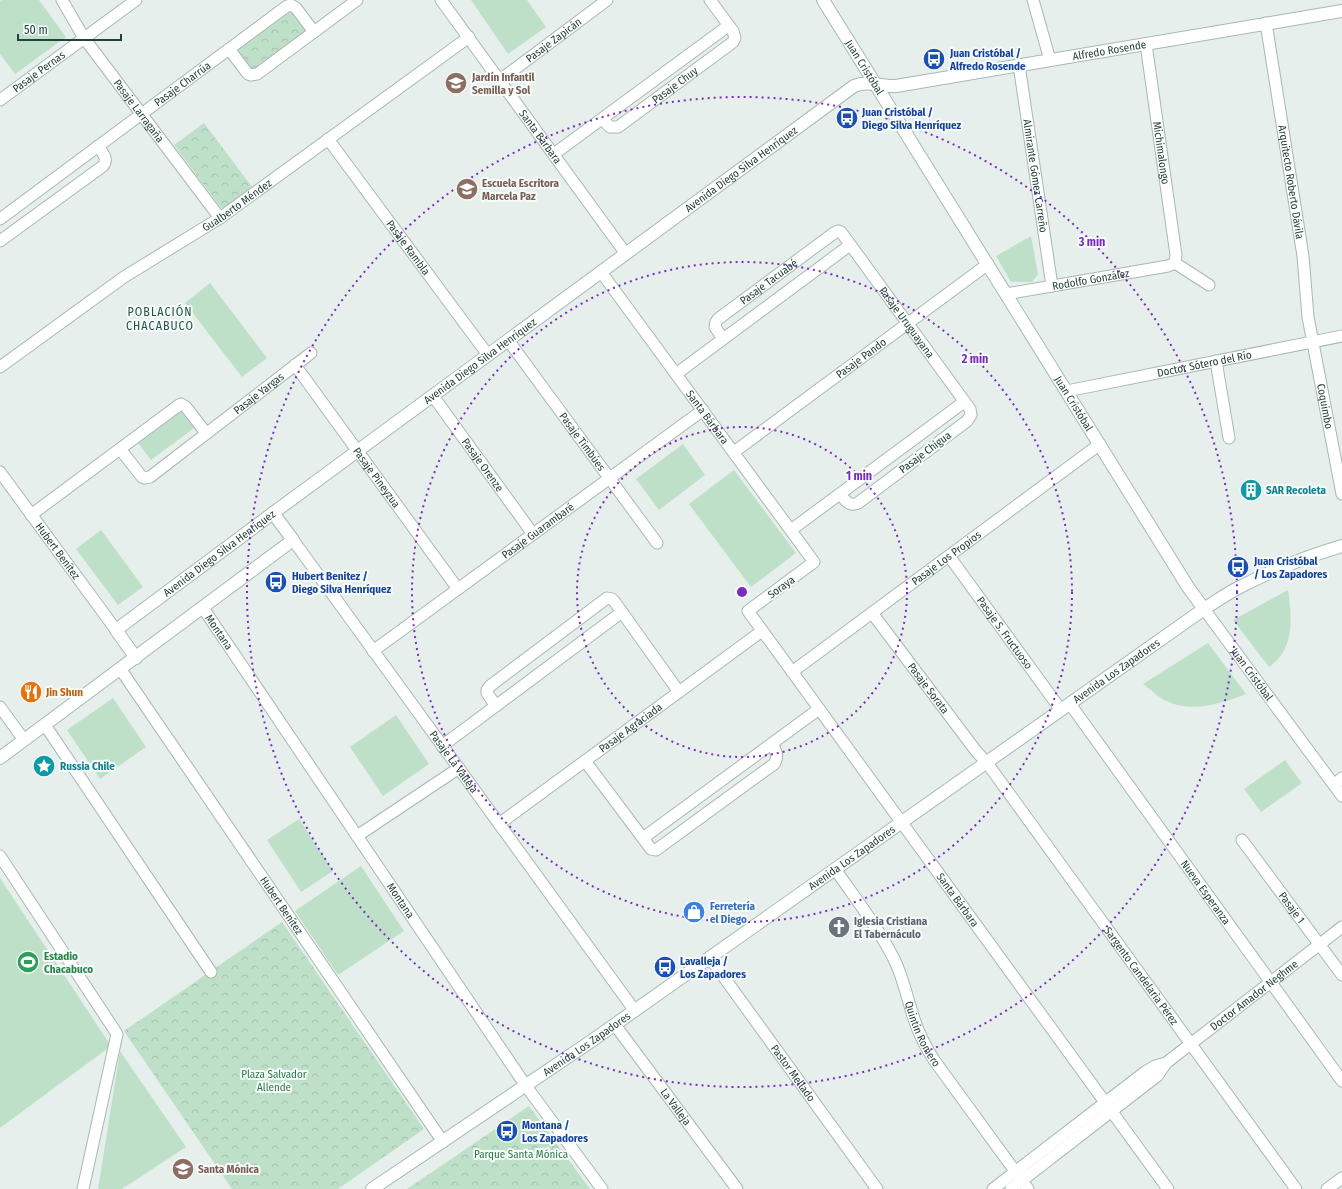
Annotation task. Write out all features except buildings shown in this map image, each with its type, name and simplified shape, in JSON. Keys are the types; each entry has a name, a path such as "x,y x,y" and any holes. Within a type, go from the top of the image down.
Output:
{"street":[{"name":"Pasaje Larragaña","path":"62,0 84,38 220,218"},
{"name":"Pasaje Pernas","path":"0,100 136,0"},
{"path":"229,49 248,74 257,74 357,0"},
{"name":"Pasaje Zapicán","path":"500,80 607,0"},
{"name":"Pasaje Chuy","path":"602,119 610,127 613,128 618,126 733,42 735,38 734,34 710,0"},
{"name":"Juan Cristóbal","path":"823,0 1188,587 1338,782 1342,796"},
{"path":"1033,0 1050,60"},
{"name":"Santa Bárbara","path":"445,1 469,37 626,254"},
{"name":"Pasaje Charrúa","path":"0,219 289,5 296,8 314,32"},
{"name":"Alfredo Rosende","path":"876,84 896,86 1342,11"},
{"name":"Arquitecto Roberto Dávila","path":"1266,24 1303,256 1308,317 1313,342"},
{"name":"Pasaje Chuy","path":"554,154 728,26"},
{"name":"Gualberto Méndez","path":"0,367 124,276 220,218 469,37"},
{"name":"Michimalongo","path":"1146,44 1177,257 1175,262"},
{"name":"Almirante Gómez Carreño","path":"1019,65 1052,286"},
{"name":"Avenida Diego Silva Henríquez","path":"116,630 854,86 864,83 876,84"},
{"name":"Pasaje Rambla","path":"328,139 488,355"},
{"path":"0,242 103,166 106,157 98,146"},
{"name":"Pasaje Uruguayana","path":"838,231 841,232 970,409 971,415"},
{"name":"Pasaje Tacuabé","path":"723,339 715,327 718,319 838,231"},
{"name":"Pasaje Tacuabé","path":"676,374 850,245"},
{"path":"1175,262 1209,285"},
{"name":"Rodolfo González","path":"1006,294 1168,266 1175,262"},
{"name":"Pasaje Pando","path":"734,452 988,264"},
{"name":"Santa Bárbara","path":"601,272 814,562"},
{"name":"Doctor Sótero del Río","path":"1066,391 1342,336"},
{"name":"Pasaje Timbúes","path":"508,340 657,543"},
{"name":"Coquimbo","path":"1313,342 1342,494"},
{"name":"Pasaje Yargas","path":"120,449 140,475 145,478 150,476 311,353"},
{"path":"1216,361 1229,438"},
{"name":"Pasaje Pineyzua","path":"295,365 458,589"},
{"name":"Pasaje Orenze","path":"433,396 534,534"},
{"name":"Pasaje Chigua","path":"790,530 964,402"},
{"path":"31,515 178,405 182,404 186,407 206,433"},
{"name":"Pasaje Guarambaré","path":"373,650 703,410"},
{"name":"Pasaje Chigua","path":"840,494 849,503 858,503 967,421 971,415"},
{"name":"Pasaje Los Propios","path":"792,672 1100,444"},
{"name":"Hubert Benítez","path":"0,472 116,630"},
{"name":"Pasaje La Valleja","path":"273,513 635,1011"},
{"path":"0,758 121,670 293,540"},
{"name":"Avenida Los Zapadores","path":"372,1189 615,1025 1204,609 1234,590 1263,575 1294,562 1342,546"},
{"name":"Pasaje S. Fructuoso","path":"949,556 1066,707"},
{"name":"Soraya","path":"748,611 814,562"},
{"path":"496,706 487,693 490,686 607,598 612,599 680,692"},
{"name":"Montana","path":"203,608 526,1086 602,1189"},
{"name":"Santa Bárbara","path":"748,611 1168,1189"},
{"path":"442,746 622,612"},
{"name":"Pasaje Sorata","path":"872,613 976,751 987,762"},
{"path":"116,630 136,658"},
{"name":"Pasaje Agraciada","path":"499,824 762,631"},
{"name":"Hubert Benítez","path":"121,670 443,1142"},
{"path":"0,707 24,740"},
{"name":"Nueva Esperanza","path":"1066,707 1271,982 1342,1081"},
{"path":"643,838 819,709"},
{"path":"45,725 211,972"},
{"path":"585,761 651,849 656,850 772,766 777,758 775,748 772,744"},
{"name":"Sargento Candelaria Pérez","path":"987,762 1296,1189"},
{"path":"357,836 459,768"},
{"name":"Pasaje 1","path":"1242,840 1342,975"},
{"path":"0,856 117,1034 83,1189"},
{"name":"Quintín Romero","path":"835,870 875,927 894,958 906,988 913,1017 925,1046 1022,1180"},
{"name":"Doctor Amador Neghme","path":"1011,1189 1109,1107 1145,1072 1155,1066 1166,1063 1342,927"},
{"name":"Pastor Mellado","path":"710,958 877,1189"},
{"name":"La Valleja","path":"615,1025 737,1189"},
{"path":"1327,1189 1342,1178"},
{"name":"Doctor Amador Neghme","path":"993,1189 1022,1180"}],"green space":[{"path":"39,0 66,37 15,74 0,54 0,1"},
{"path":"471,0 527,0 546,27 508,54"},
{"path":"289,10 306,31 257,70 250,69 238,54 239,47"},
{"path":"204,123 252,187 222,209 174,145"},
{"path":"1031,236 1038,274 1032,282 1011,282 996,256"},
{"path":"210,283 267,358 242,377 185,303"},
{"path":"181,411 194,428 151,460 138,443"},
{"path":"683,444 705,475 659,510 636,479"},
{"path":"734,470 796,553 751,587 689,504"},
{"path":"101,530 143,587 118,605 76,549"},
{"path":"1288,590 1291,622 1290,632 1284,652 1269,667 1233,620"},
{"path":"1208,643 1246,694 1216,704 1196,707 1176,705 1166,701 1143,684"},
{"path":"113,698 146,747 100,779 67,730"},
{"path":"396,715 429,764 383,796 350,747"},
{"path":"1285,760 1302,783 1261,812 1244,789"},
{"path":"299,819 333,871 301,892 267,840"},
{"path":"361,866 404,931 338,975 295,911"},
{"name":"Estadio Chacabuco","path":"0,878 111,1046 0,1128"},
{"name":"Plaza Salvador Allende","path":"282,922 424,1129 338,1189 232,1189 124,1031"},
{"path":"120,1051 186,1147 122,1189 98,1189"},
{"name":"Parque Santa Mónica","path":"529,1106 590,1189 407,1189"}],"place":[{"name":"Juan Cristóbal / Alfredo Rosende","path":"934,59"},
{"name":"Jardín Infantil Semilla y Sol","path":"456,83"},
{"name":"Juan Cristóbal / Diego Silva Henríquez","path":"847,118"},
{"name":"Escuela Escritora Marcela Paz","path":"467,189"},
{"name":"SAR Recoleta","path":"1251,490"},
{"name":"Juan Cristóbal / Los Zapadores","path":"1238,567"},
{"name":"Hubert Benitez / Diego Silva Henríquez","path":"276,582"},
{"name":"Jin Shun","path":"31,692"},
{"name":"Russia Chile","path":"44,766"},
{"name":"Ferretería el Diego","path":"694,912"},
{"name":"Iglesia Cristiana El Tabernáculo","path":"839,927"},
{"name":"Estadio Chacabuco","path":"28,962"},
{"name":"Lavalleja / Los Zapadores","path":"665,967"},
{"name":"Montana / Los Zapadores","path":"507,1131"},
{"name":"Santa Mónica","path":"183,1169"}],"district":[{"name":"POBLACIÓN CHACABUCO","path":"160,319"}]}
